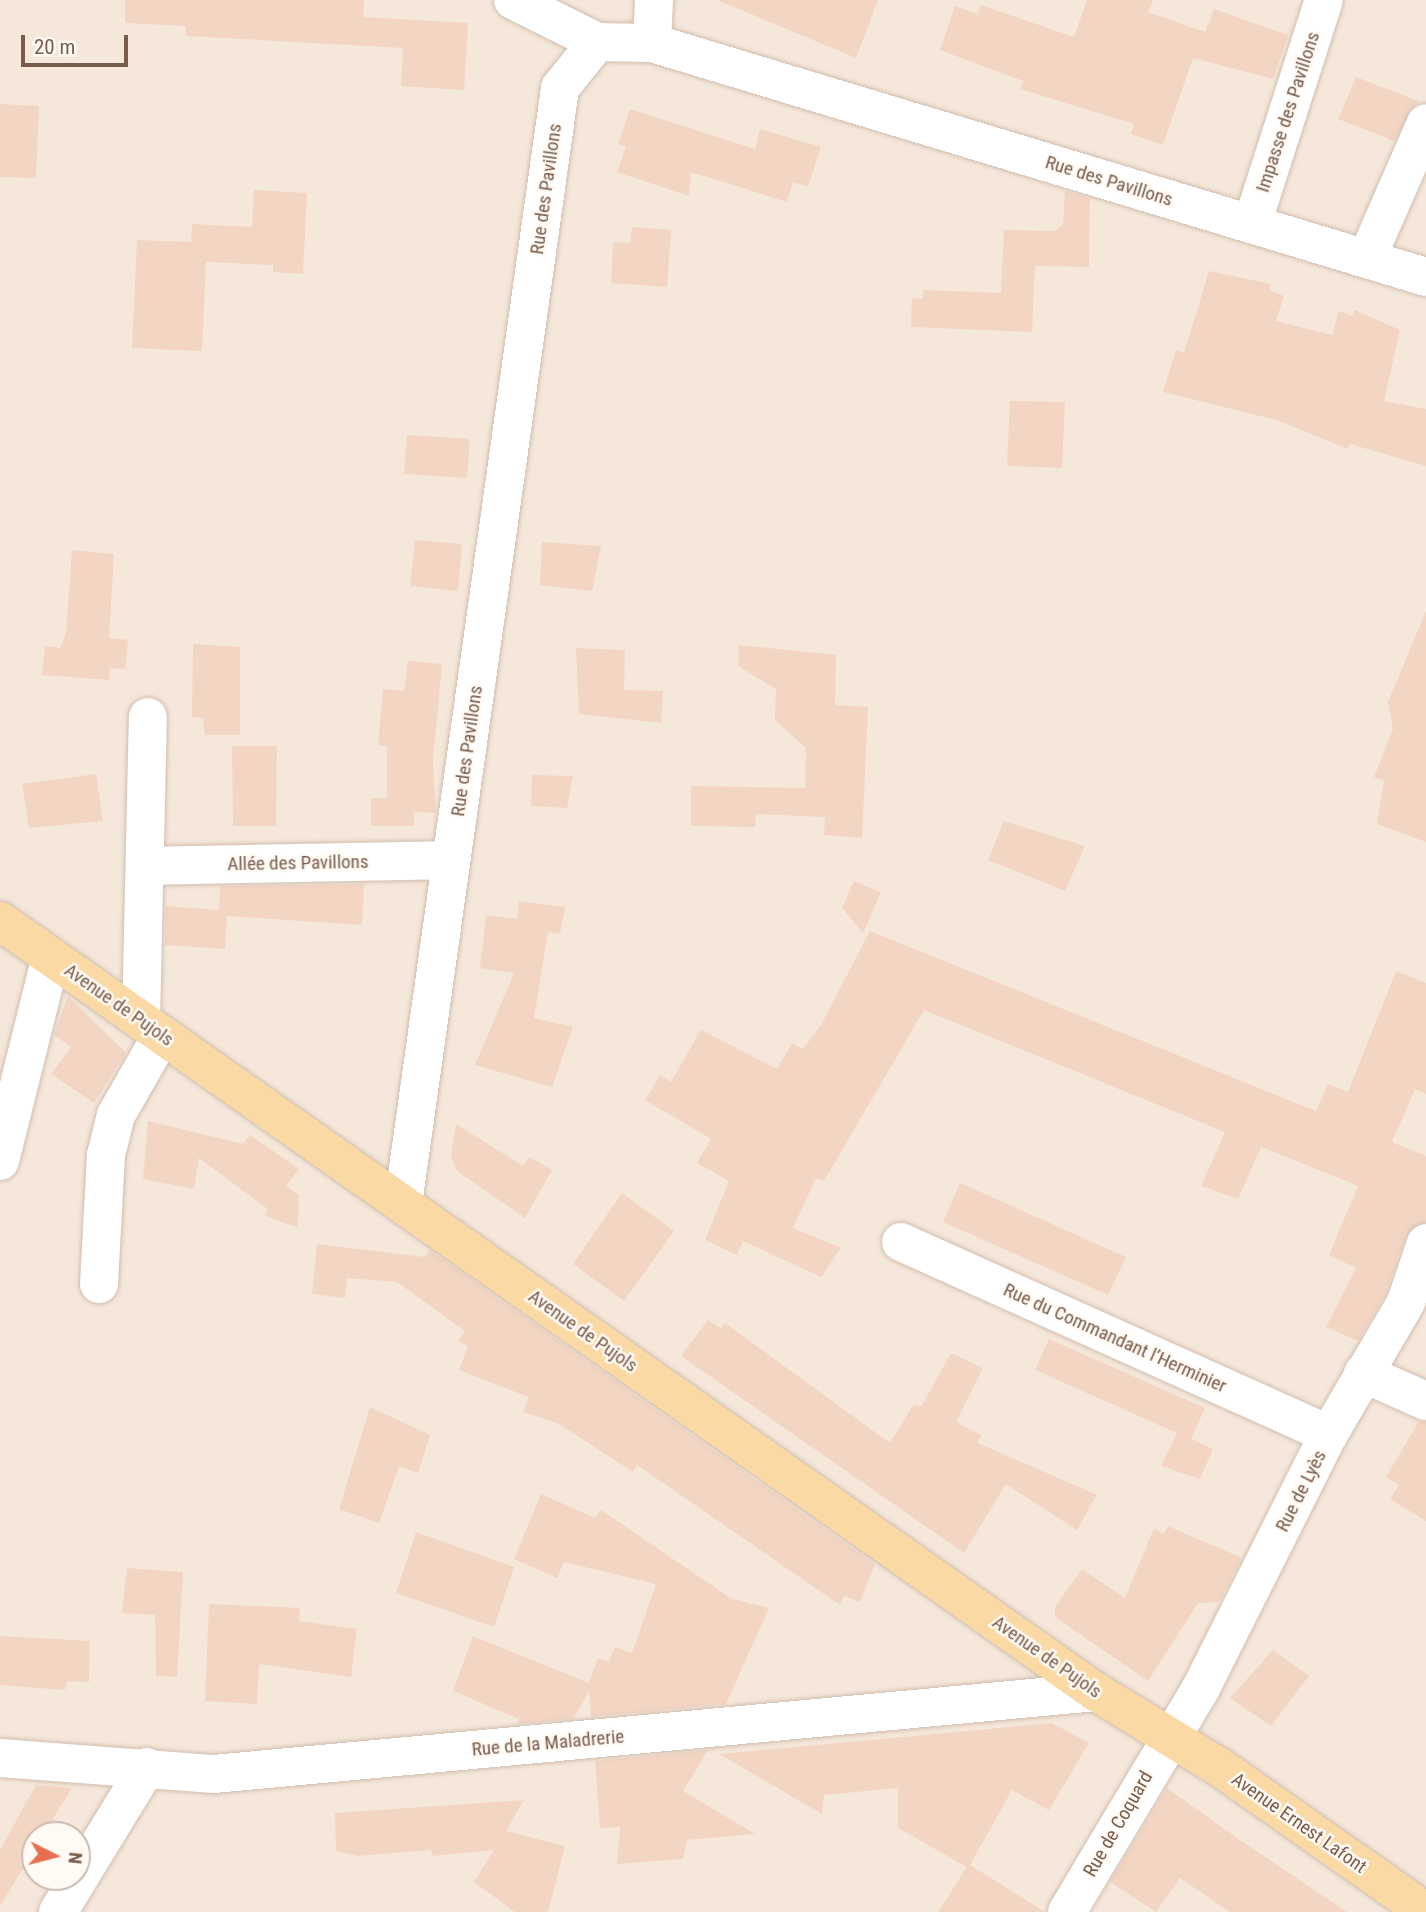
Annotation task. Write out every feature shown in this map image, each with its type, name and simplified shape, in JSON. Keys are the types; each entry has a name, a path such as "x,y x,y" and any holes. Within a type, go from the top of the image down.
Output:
{"main road":[{"name":"Avenue de Pujols","path":"0,921 1096,1692 1170,1736"},
{"name":"Avenue Ernest Lafont","path":"1170,1736 1426,1912"}],"street":[{"path":"513,0 597,42"},
{"path":"652,43 654,0"},
{"name":"Impasse des Pavillons","path":"1252,224 1324,0"},
{"name":"Rue des Pavillons","path":"402,1204 560,88 597,42 652,43 1426,277"},
{"path":"1367,258 1426,123"},
{"path":"99,1284 106,1155 116,1115 152,1028 145,866 149,717"},
{"name":"Allée des Pavillons","path":"145,866 451,860"},
{"path":"0,1161 51,957"},
{"name":"Rue du Commandant l’Herminier","path":"901,1242 1329,1434"},
{"name":"Rue de Lyès","path":"1170,1736 1329,1434 1406,1302 1426,1243"},
{"path":"1363,1373 1426,1401"},
{"name":"Rue de la Maladrerie","path":"0,1758 214,1774 1096,1692"},
{"name":"Rue de Coquard","path":"1067,1912 1170,1736"},
{"path":"58,1912 147,1767"}],"shaded area":[{"path":"0,0 1426,0 1426,1912 0,1912"}],"building":[{"path":"125,0 364,0 363,17 468,23 464,90 401,86 403,48 186,36 186,26 125,23"},
{"path":"717,0 878,0 856,58"},
{"path":"1087,0 1153,0 1148,12 1205,32 1214,9 1288,35 1273,79 1193,58 1163,145 1131,134 1134,124 1020,89 1023,81 940,50 955,6 977,14 981,5 1074,37"},
{"path":"1356,77 1418,101 1394,141 1338,119"},
{"path":"0,104 39,106 36,178 0,177"},
{"path":"630,109 755,149 760,129 821,147 808,187 793,182 787,202 691,172 689,196 617,172 626,147 618,144"},
{"path":"254,190 307,193 303,274 273,272 273,265 206,262 202,351 132,348 137,240 191,242 192,224 252,227"},
{"path":"1065,191 1090,198 1089,267 1035,266 1032,332 911,327 912,298 923,299 923,290 1001,293 1004,230 1055,231 1063,224"},
{"path":"632,227 671,230 667,287 611,283 613,242 630,243"},
{"path":"1209,271 1271,284 1269,290 1284,296 1276,321 1332,335 1339,311 1353,316 1355,310 1400,330 1384,401 1426,409 1426,466 1350,444 1347,449 1280,421 1163,392 1176,350 1184,353"},
{"path":"1010,401 1065,402 1062,468 1007,466"},
{"path":"407,435 470,439 467,478 404,474"},
{"path":"415,540 462,544 458,591 410,586"},
{"path":"542,542 601,546 592,591 540,585"},
{"path":"72,550 114,554 109,638 128,640 125,669 110,668 109,680 42,675 45,646 60,648 66,633"},
{"path":"1426,611 1426,842 1377,824 1384,781 1374,777 1393,729 1388,702"},
{"path":"193,644 240,647 240,735 205,735 203,718 192,717"},
{"path":"739,645 836,655 835,705 868,707 862,838 824,835 825,817 756,814 755,827 691,826 691,786 805,788 806,748 775,720 776,689 738,666"},
{"path":"576,648 625,650 624,690 663,691 661,723 579,714"},
{"path":"408,661 442,664 433,761 436,813 414,812 414,826 371,826 371,798 387,798 387,746 378,745 383,689 404,691"},
{"path":"232,746 277,746 276,826 233,826"},
{"path":"96,774 103,821 29,828 22,784"},
{"path":"532,775 573,776 567,808 531,806"},
{"path":"1004,821 1085,846 1065,891 988,860"},
{"path":"854,881 881,892 863,933 842,908"},
{"path":"364,884 362,925 227,916 225,949 165,945 166,906 219,910 220,886"},
{"path":"519,901 565,907 560,934 548,932 534,1018 573,1027 552,1087 475,1065 514,973 480,968 486,915 517,919"},
{"path":"870,931 1316,1111 1328,1084 1348,1092 1396,971 1426,983 1426,1094 1415,1089 1392,1142 1426,1156 1426,1222 1406,1235 1386,1293 1358,1341 1326,1327 1356,1268 1329,1255 1358,1186 1261,1147 1238,1199 1201,1186 1225,1132 924,1010 824,1181 816,1178 793,1228 841,1248 821,1277 743,1241 737,1255 705,1240 729,1181 697,1163 711,1139 645,1100 660,1075 671,1082 701,1030 777,1069 792,1043 803,1049 821,1025"},
{"path":"68,996 126,1053 94,1103 51,1074 71,1047 54,1035"},
{"path":"148,1121 243,1144 250,1135 299,1169 286,1186 299,1195 298,1228 264,1215 268,1209 199,1158 194,1189 143,1179"},
{"path":"456,1124 523,1166 529,1157 552,1170 525,1218 457,1171 451,1156"},
{"path":"960,1183 1126,1257 1108,1295 943,1222"},
{"path":"622,1193 674,1231 624,1301 573,1264"},
{"path":"317,1244 425,1257 430,1250 875,1564 860,1602 844,1596 840,1605 637,1465 633,1472 559,1424 523,1412 529,1397 459,1370 468,1346 458,1341 465,1331 397,1282 347,1278 345,1298 312,1294"},
{"path":"708,1320 721,1328 725,1323 890,1443 914,1404 921,1407 951,1353 983,1368 956,1422 981,1435 978,1443 1097,1495 1077,1530 1006,1484 964,1553 681,1356"},
{"path":"1049,1339 1205,1408 1191,1439 1213,1449 1200,1479 1161,1466 1177,1433 1035,1370"},
{"path":"370,1407 430,1435 418,1473 399,1466 379,1523 339,1509"},
{"path":"1419,1421 1426,1422 1426,1521 1390,1499 1399,1485 1386,1477"},
{"path":"541,1494 595,1518 601,1510 732,1599 769,1608 726,1704 591,1717 589,1691 573,1719 517,1724 519,1719 453,1691 473,1636 589,1683 598,1658 609,1662 615,1647 632,1653 656,1584 564,1562 557,1578 514,1559"},
{"path":"1168,1526 1242,1558 1219,1602 1198,1603 1148,1681 1055,1617 1055,1607 1082,1569 1125,1598 1154,1528 1164,1534"},
{"path":"416,1532 514,1567 494,1627 396,1593"},
{"path":"127,1568 183,1572 177,1677 156,1676 155,1615 122,1613"},
{"path":"209,1604 300,1608 299,1621 357,1629 351,1677 259,1664 257,1704 205,1701"},
{"path":"0,1636 90,1641 89,1682 67,1681 65,1690 0,1685"},
{"path":"1273,1650 1309,1676 1271,1726 1230,1698"},
{"path":"1052,1723 1089,1743 1049,1810 1012,1790 970,1865 1045,1912 938,1912 967,1867 898,1828 898,1788 824,1795 822,1814 719,1754"},
{"path":"708,1750 683,1791 755,1834 687,1840 683,1859 617,1864 620,1827 600,1828 595,1761"},
{"path":"36,1785 72,1788 52,1821 21,1821 21,1872 0,1906 0,1850"},
{"path":"1167,1788 1347,1912 1230,1912 1180,1878 1156,1912 1110,1882"},
{"path":"524,1800 506,1831 565,1846 548,1912 515,1912 474,1882 494,1850 432,1856 431,1850 358,1856 336,1851 335,1813"}]}
